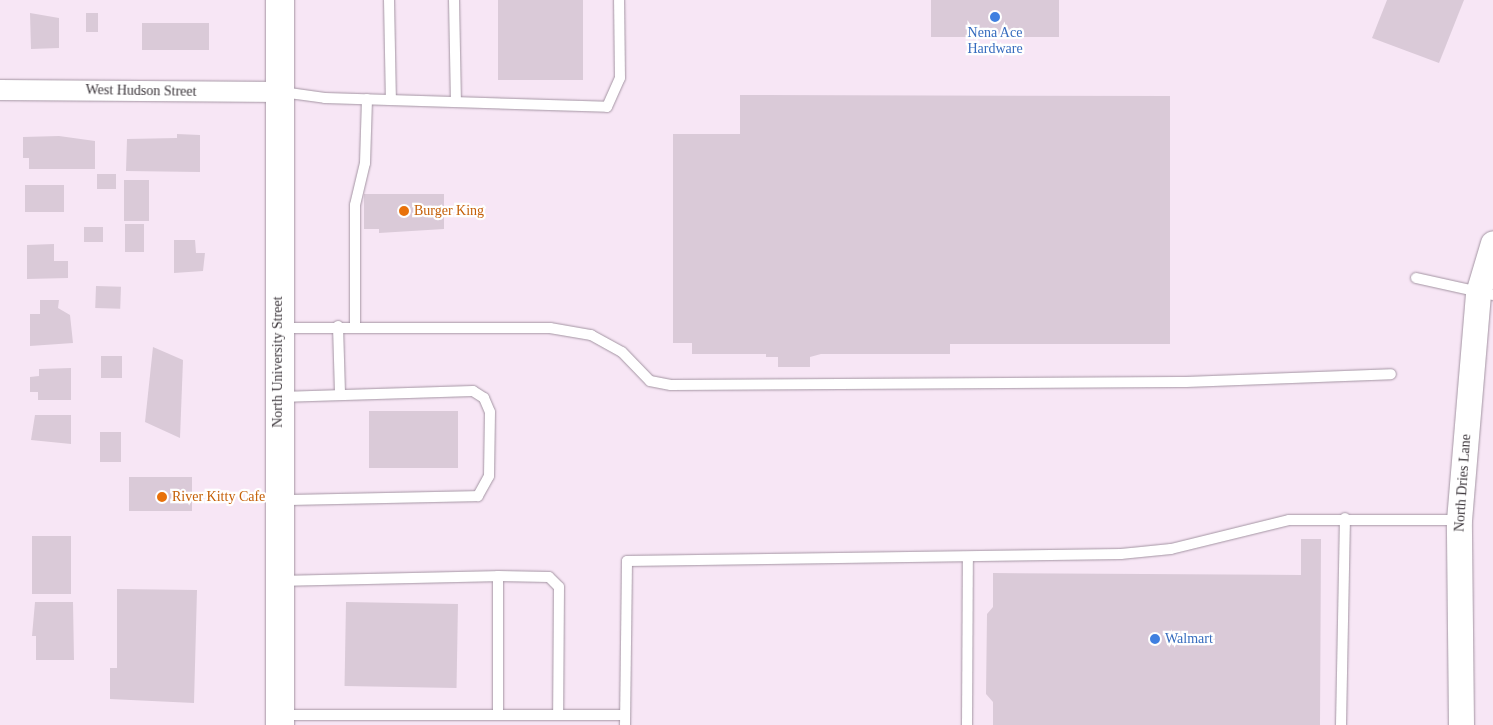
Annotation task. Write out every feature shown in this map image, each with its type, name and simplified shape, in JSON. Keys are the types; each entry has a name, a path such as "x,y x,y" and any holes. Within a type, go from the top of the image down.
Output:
{"main road":[{"name":"North University Street","path":"280,0 282,92 277,328 280,720"}],"street":[{"name":"West Hudson Street","path":"0,90 282,92"},
{"name":"North Dries Lane","path":"1461,725 1459,520 1493,243"}],"lane":[{"path":"388,0 391,100"},
{"path":"454,0 456,102"},
{"path":"282,92 366,99 607,107 620,78 619,0"},
{"path":"355,326 355,205 365,163 366,99"},
{"path":"1416,278 1486,294"},
{"path":"338,326 340,395"},
{"path":"277,328 512,326 591,336 622,352 650,381 671,385 1186,382 1392,374"},
{"path":"278,398 473,391 484,398 490,412 486,489 478,496 278,500"},
{"path":"280,720 498,714 558,715 625,720 627,560 968,559 1146,552 1289,520 1346,518 1459,520"},
{"path":"1341,725 1346,518"},
{"path":"967,725 968,559"},
{"path":"498,576 498,714"},
{"path":"279,580 498,576 550,577 559,587 558,715"}],"building":[{"path":"498,0 583,0 583,80 498,80"},
{"name":"Nena Ace Hardware","path":"931,0 1059,0 1059,37 931,37"},
{"path":"1387,0 1464,0 1439,63 1372,38"},
{"path":"30,13 59,18 59,48 31,49"},
{"path":"86,13 98,13 98,32 86,32"},
{"path":"142,23 209,23 209,50 142,50"},
{"path":"740,95 1170,96 1170,344 950,344 950,354 821,354 810,357 810,367 778,367 778,357 766,357 766,354 692,354 692,343 673,343 673,134 740,134"},
{"path":"177,134 200,135 200,172 126,171 127,139 177,138"},
{"path":"59,136 95,141 95,169 29,169 29,158 23,158 23,137"},
{"path":"97,174 116,174 116,189 97,189"},
{"path":"124,180 149,180 149,221 124,221"},
{"path":"25,185 64,185 64,212 25,212"},
{"name":"Burger King","path":"364,194 444,194 444,229 379,233 379,229 364,229"},
{"path":"125,224 144,224 144,252 125,252"},
{"path":"84,227 103,227 103,242 84,242"},
{"path":"174,240 195,240 196,253 205,253 203,271 174,273"},
{"path":"54,244 54,261 68,261 68,278 27,279 27,245"},
{"path":"96,286 121,287 120,309 95,308"},
{"path":"40,300 59,300 58,308 70,315 73,343 30,346 30,314 40,314"},
{"path":"153,347 183,360 180,438 145,422"},
{"path":"101,356 122,356 122,378 101,378"},
{"path":"71,368 71,400 38,400 38,392 30,392 30,377 39,376 39,369"},
{"path":"369,411 458,411 458,468 369,468"},
{"path":"35,415 71,415 71,444 31,440"},
{"path":"100,432 121,432 121,462 100,462"},
{"path":"129,477 192,477 192,511 129,511"},
{"path":"32,536 71,536 71,594 32,594"},
{"name":"Walmart","path":"1301,539 1321,539 1320,725 993,725 993,702 986,694 987,614 993,607 993,573 1301,575"},
{"path":"117,589 197,590 194,703 110,699 110,668 117,668"},
{"path":"35,602 73,602 74,660 36,660 36,636 32,636"},
{"path":"346,602 458,604 457,688 345,686"}],"place":[{"name":"Nena Ace Hardware","path":"995,17"},
{"name":"Burger King","path":"404,211"},
{"name":"River Kitty Cafe","path":"162,497"},
{"name":"Walmart","path":"1155,639"}]}
